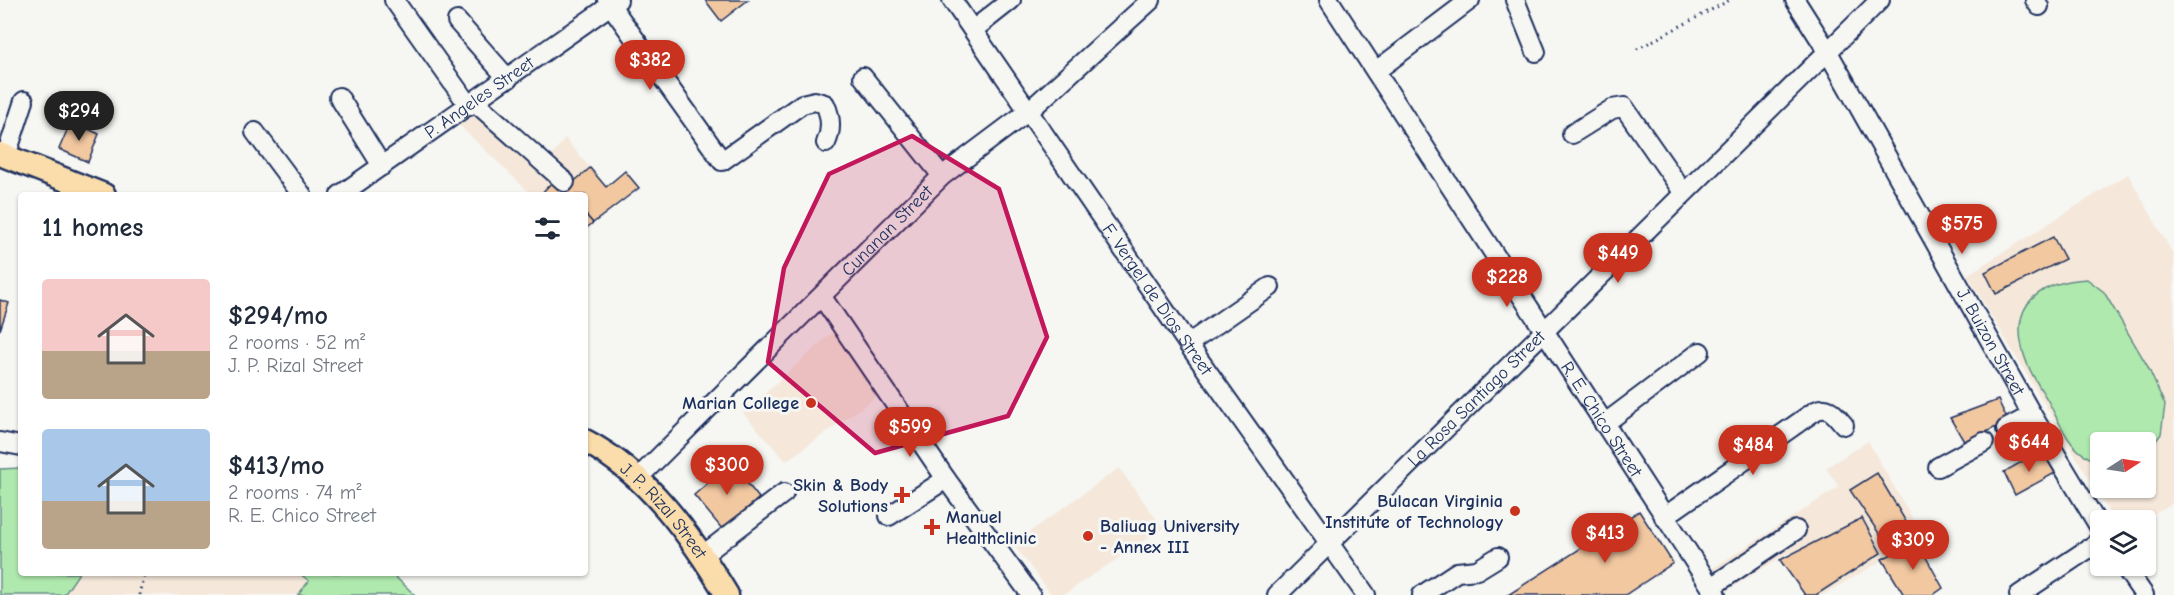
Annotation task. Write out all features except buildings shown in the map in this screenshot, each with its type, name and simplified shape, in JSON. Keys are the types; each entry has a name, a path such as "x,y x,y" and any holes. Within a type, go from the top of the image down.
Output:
{"main road":[{"path":"3,155 96,192"},
{"name":"J. P. Rizal Street","path":"588,443 638,478 703,555 727,595"}],"street":[{"path":"394,0 472,104 565,182"},
{"name":"F. Vergel de Dios Street","path":"952,0 1188,344 1366,595"},
{"path":"973,30 1011,0"},
{"name":"Cunanan Street","path":"638,478 942,176 1029,110 1151,0"},
{"name":"R. E. Chico Street","path":"1329,0 1714,591"},
{"path":"1376,71 1470,0"},
{"path":"1515,0 1536,52"},
{"name":"J. Buizon Street","path":"1795,0 1827,52 2032,415 2090,511"},
{"name":"La Rosa Santiago Street","path":"1277,595 1880,0"},
{"path":"612,2 722,161 802,104 815,101 825,104 830,114 830,133 826,143"},
{"name":"P. Angeles Street","path":"344,192 508,79 612,2"},
{"path":"457,21 508,79"},
{"path":"863,77 942,176"},
{"path":"339,97 382,166"},
{"path":"3,155 24,100"},
{"path":"1572,134 1612,109 1624,107 1683,192"},
{"path":"255,132 300,192"},
{"path":"1188,344 1270,287"},
{"path":"822,297 946,479 1031,595"},
{"path":"1604,424 1700,352"},
{"path":"1664,516 1822,407 1828,409 1844,425"},
{"path":"2006,429 2032,415"},
{"path":"0,442 18,445"},
{"path":"1938,467 1984,442"},
{"path":"889,516 946,479"},
{"path":"703,555 784,493"},
{"path":"1714,591 1796,530"},
{"path":"2019,595 2090,548"},
{"path":"1422,595 1457,572 1477,570 1498,557"},
{"path":"2131,576 2144,595"}],"path":[{"path":"1637,49 1730,0"},
{"path":"139,595 143,576"}],"highlighted area":[{"path":"912,136 999,189 1047,337 1008,416 875,453 768,362 784,268 829,174"}],"shaded area":[{"path":"490,102 545,165 565,138 606,187 625,171 639,188 588,227 588,192 529,192 458,124"},
{"path":"2128,174 2174,256 2174,502 2156,513 2156,510 2108,510 2101,498 2156,498 2156,432 2090,432 2090,480 1967,275"},
{"name":"Marian College","path":"836,329 882,393 786,461 743,413"},
{"path":"1868,441 1923,537 1823,595 1816,595 1789,552 1725,592 1710,570 1839,487 1826,468"},
{"name":"Baliuag University - Annex III","path":"1119,468 1163,528 1063,595 1052,595 1013,544"},
{"path":"77,576 303,576 309,581 298,595 64,595"}],"green space":[{"path":"2087,279 2104,292 2147,365 2165,405 2161,434 2156,441 2156,432 2090,432 2090,458 2081,453 2068,438 2033,375 2022,347 2020,331 2022,317 2027,305 2035,296 2058,284"},
{"path":"18,468 18,576 77,576 64,595 0,595 0,469"},
{"path":"303,576 394,576 415,595 298,595 309,581"}],"place":[{"name":"Marian College","path":"811,403"},
{"name":"Skin & Body Solutions","path":"902,495"},
{"name":"Bulacan Virginia Institute of Technology","path":"1515,511"},
{"name":"Manuel Healthclinic","path":"932,527"},
{"name":"Baliuag University - Annex III","path":"1088,536"}]}
